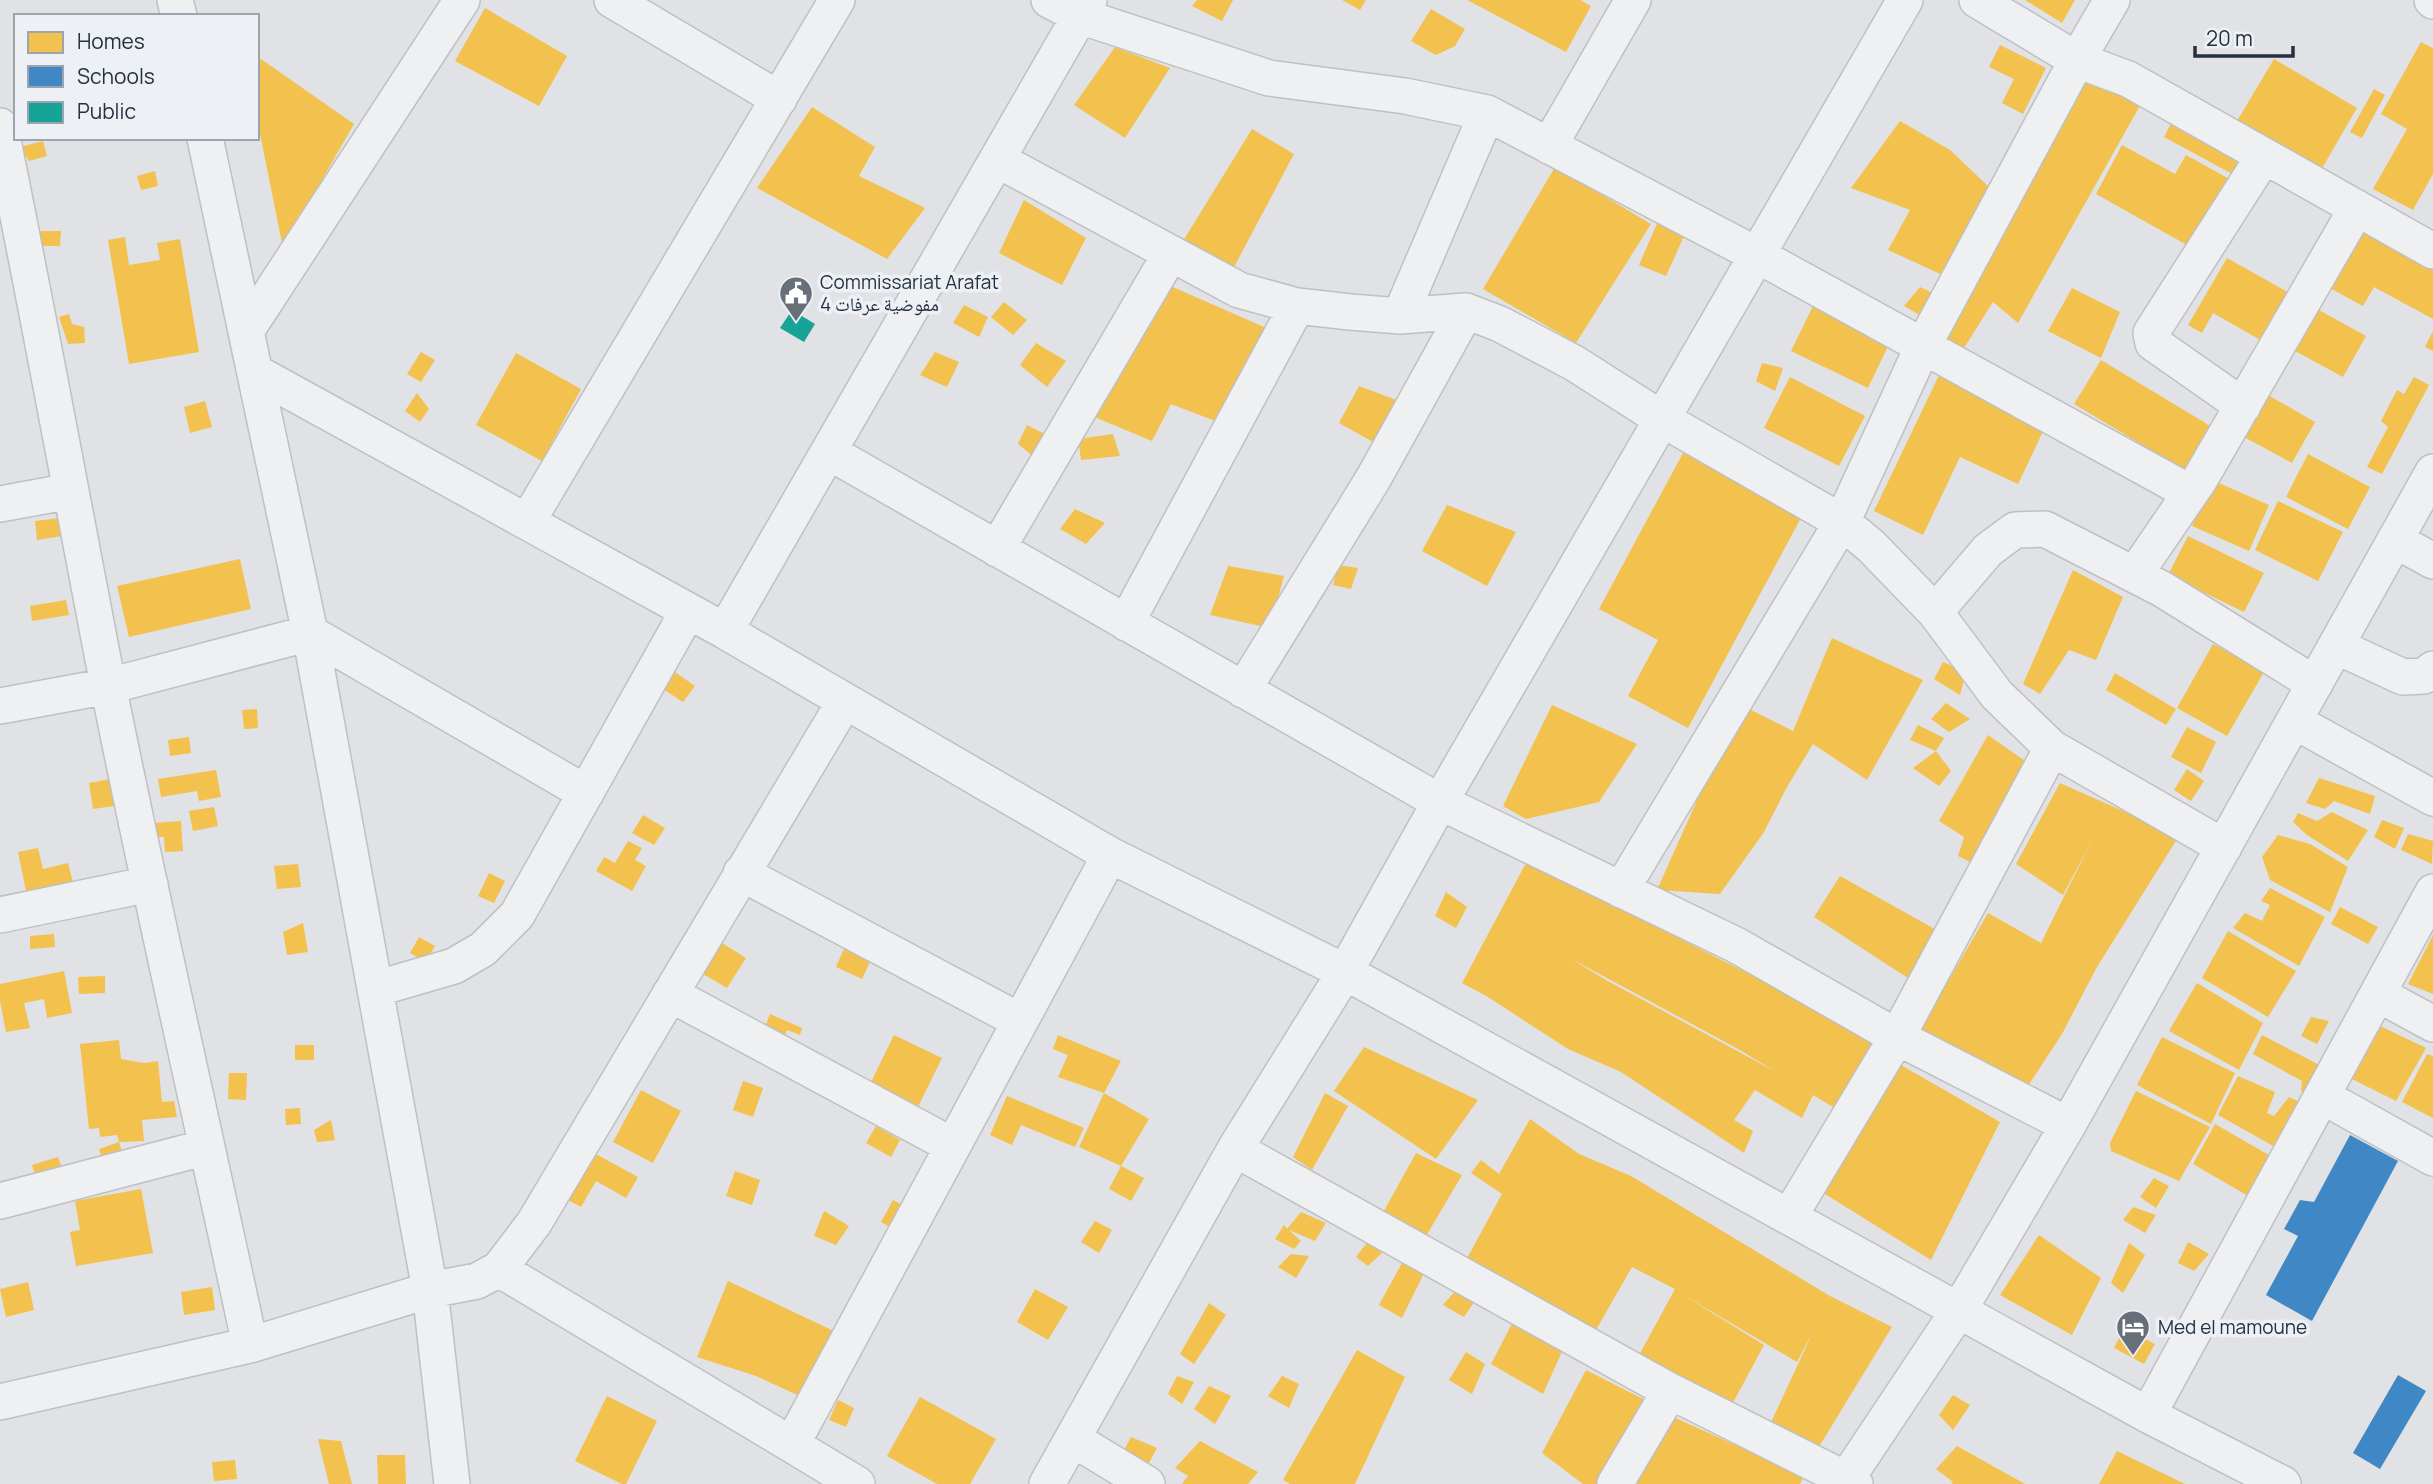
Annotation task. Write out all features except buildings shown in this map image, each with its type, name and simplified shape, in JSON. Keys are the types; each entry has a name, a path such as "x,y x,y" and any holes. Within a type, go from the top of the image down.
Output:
{"street":[{"path":"246,331 462,0"},
{"path":"612,0 779,99"},
{"path":"527,522 837,0"},
{"path":"1049,0 1084,8 1269,78 1405,96 1487,113 1757,256 2189,492"},
{"path":"1549,146 1633,0"},
{"path":"1048,1484 1235,1149 1345,972 1440,802 1905,0"},
{"path":"1977,0 2077,60 2128,79 2433,251"},
{"path":"1621,890 1842,522 1923,346 2112,0"},
{"path":"725,631 1084,8"},
{"path":"1400,316 1487,113"},
{"path":"0,126 7,202 71,491 108,686 250,1345"},
{"path":"205,140 310,633 430,1290 452,1484"},
{"path":"2243,406 2153,344 2151,333 2264,156"},
{"path":"998,160 1239,290 1297,306 1400,316 1466,311 1500,324 1553,351 1662,419 1842,522 1871,546 1935,612 1997,695 2052,748 2224,847"},
{"path":"2135,574 2200,479 2357,208"},
{"path":"997,549 1171,253"},
{"path":"1126,623 1297,306"},
{"path":"1243,690 1373,479 1466,311"},
{"path":"254,372 725,631 1110,855 1345,972 2148,1415 2283,1484"},
{"path":"829,452 1440,802 1736,946 1897,1037 2068,1125"},
{"path":"1235,1149 1670,1391 1848,1482 1959,1310 2068,1125 2433,472"},
{"path":"0,504 71,491"},
{"path":"1935,612 1988,550 2015,530 2045,529 2135,574 2315,684"},
{"path":"2395,540 2433,561"},
{"path":"375,989 454,966 483,949 517,915 688,611"},
{"path":"0,706 108,686 310,633 586,793"},
{"path":"2336,646 2403,677 2424,677 2433,670"},
{"path":"0,1402 250,1345 430,1290 477,1281 499,1269 534,1223 845,701"},
{"path":"2294,721 2433,798"},
{"path":"1789,1217 1897,1037 2052,748"},
{"path":"792,1444 1110,855"},
{"path":"741,873 1020,1021"},
{"path":"0,915 150,884"},
{"path":"2148,1415 2433,892"},
{"path":"670,994 953,1146"},
{"path":"2378,994 2433,1024"},
{"path":"2322,1096 2433,1158"},
{"path":"0,1201 207,1147"},
{"path":"499,1269 856,1484"},
{"path":"1615,1484 1670,1391"},
{"path":"1073,1439 1147,1484"}],"place":[{"name":"Commissariat Arafat 4 مفوضية عرفات","path":"796,323"},
{"name":"Med el mamoune","path":"2133,1357"}]}
